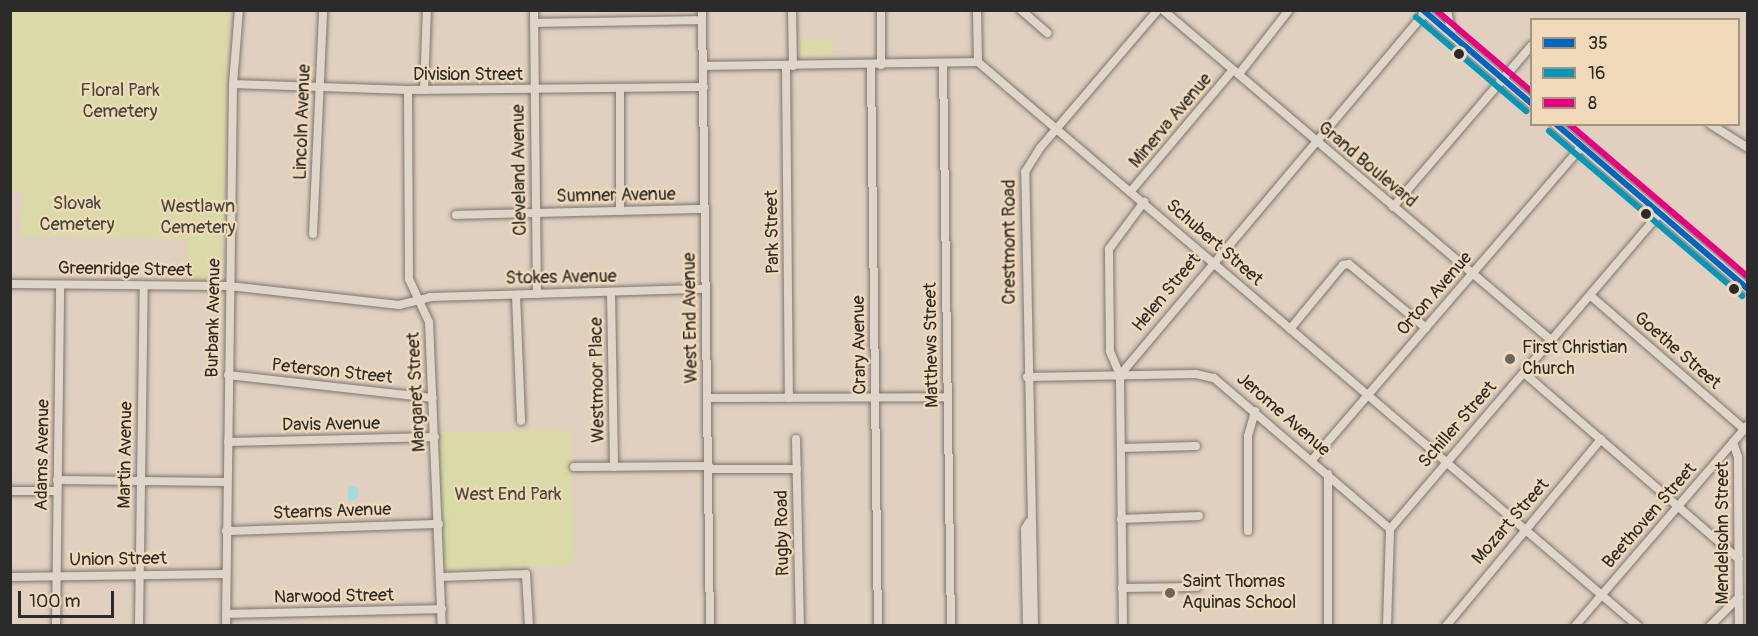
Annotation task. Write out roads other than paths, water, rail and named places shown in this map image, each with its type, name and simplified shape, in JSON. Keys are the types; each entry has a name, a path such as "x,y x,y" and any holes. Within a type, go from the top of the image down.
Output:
{"main road":[{"path":"1425,11 1530,102"},
{"path":"1557,126 1746,284"}],"street":[{"name":"Burbank Avenue","path":"226,626 226,482 233,84 239,10"},
{"name":"Lincoln Avenue","path":"313,234 323,10"},
{"path":"424,90 427,10"},
{"name":"Cleveland Avenue","path":"534,10 537,294"},
{"name":"West End Avenue","path":"702,10 710,626"},
{"name":"Park Street","path":"789,398 789,66 792,10"},
{"path":"880,10 881,64"},
{"path":"703,66 978,62 977,10"},
{"path":"1021,10 1047,33"},
{"name":"Crestmont Road","path":"1034,626 1032,530 1029,522 1025,172 1056,129 1158,10"},
{"name":"Grand Boulevard","path":"1164,10 1552,341"},
{"name":"Minerva Avenue","path":"1131,191 1289,10"},
{"path":"1447,10 1452,36"},
{"name":"Helen Street","path":"1120,375 1425,11"},
{"path":"534,23 702,20"},
{"path":"1393,207 1530,47"},
{"name":"Schubert Street","path":"978,62 1638,626"},
{"name":"Matthews Street","path":"943,63 951,626"},
{"name":"Crary Avenue","path":"871,65 878,626"},
{"name":"Division Street","path":"233,84 408,90 534,91 704,87"},
{"path":"620,89 620,211"},
{"name":"Margaret Street","path":"408,90 409,279 429,322 442,626"},
{"path":"1713,126 1748,148"},
{"name":"Orton Avenue","path":"1312,460 1581,147"},
{"path":"1123,626 1120,375 1110,351 1110,249 1114,237 1144,202"},
{"name":"Sumner Avenue","path":"456,215 705,209"},
{"name":"Schiller Street","path":"1390,529 1660,213"},
{"path":"1290,329 1343,265 1349,264 1426,328"},
{"name":"Greenridge Street","path":"10,284 230,286 391,305 418,300"},
{"name":"Adams Avenue","path":"56,626 60,285"},
{"name":"Martin Avenue","path":"139,626 144,286"},
{"name":"Stokes Avenue","path":"418,300 705,289"},
{"name":"Westmoor Place","path":"611,292 614,466"},
{"path":"516,295 521,421"},
{"name":"Goethe Street","path":"1591,296 1746,427"},
{"path":"1524,373 1739,559"},
{"name":"Peterson Street","path":"228,375 432,398"},
{"name":"Jerome Avenue","path":"1027,377 1207,376 1220,381 1390,529"},
{"path":"708,398 947,397"},
{"path":"1248,531 1248,436 1254,411"},
{"name":"Beethoven Street","path":"1575,626 1746,427"},
{"name":"Davis Avenue","path":"228,442 435,437"},
{"name":"Rugby Road","path":"796,439 800,626"},
{"name":"Mozart Street","path":"1446,626 1601,440"},
{"name":"Mendelsohn Street","path":"1733,442 1738,458 1739,559 1743,574 1739,597 1739,626"},
{"path":"1120,448 1196,446"},
{"path":"574,467 796,469"},
{"path":"1328,474 1328,626"},
{"path":"57,480 226,482"},
{"path":"10,491 57,492"},
{"path":"1122,519 1199,516"},
{"name":"Crestmont Road","path":"1027,626 1025,530 1029,522"},
{"name":"Stearns Avenue","path":"226,531 439,524"},
{"path":"1387,626 1390,529"},
{"name":"Union Street","path":"10,577 226,573"},
{"path":"441,577 526,574 530,626"},
{"path":"1122,588 1197,587"},
{"path":"1710,626 1739,597"},
{"name":"Narwood Street","path":"226,614 442,609"}],"water":[{"path":"348,486 357,486 359,498 348,502"}],"place":[{"name":"First Christian Church","path":"1510,359"},
{"name":"Saint Thomas Aquinas School","path":"1170,593"}],"park label":[{"name":"Floral Park Cemetery","path":"120,102"},
{"name":"Slovak Cemetery","path":"77,215"},
{"name":"Westlawn Cemetery","path":"198,218"},
{"name":"West End Park","path":"508,495"}]}
